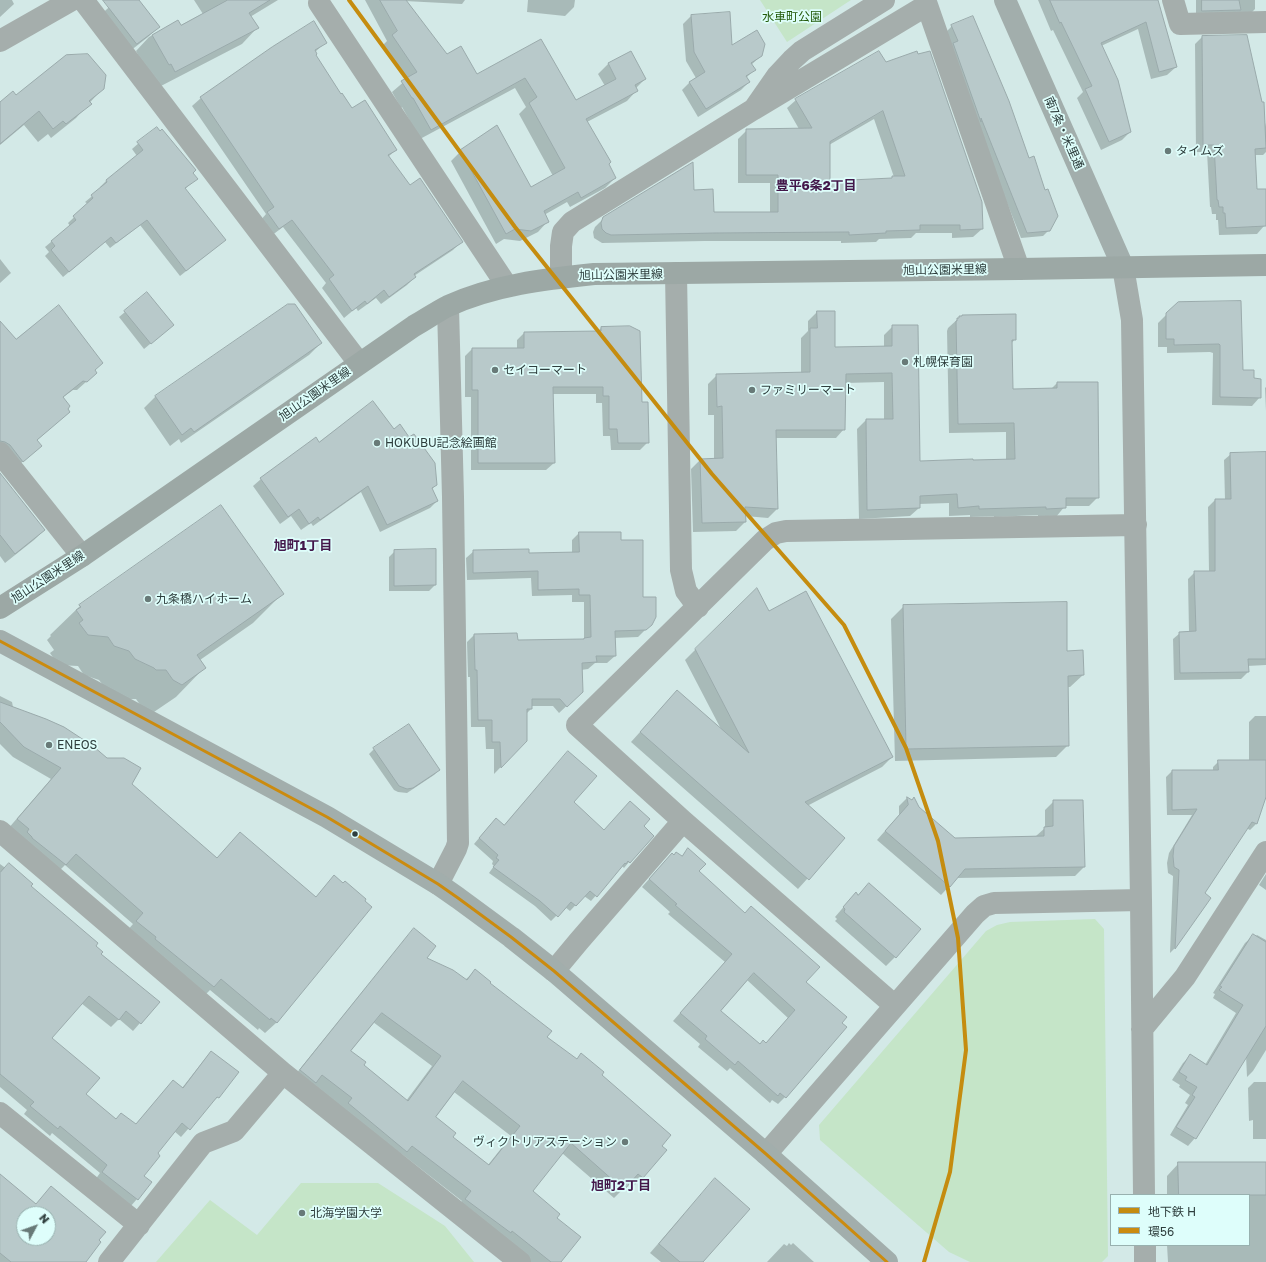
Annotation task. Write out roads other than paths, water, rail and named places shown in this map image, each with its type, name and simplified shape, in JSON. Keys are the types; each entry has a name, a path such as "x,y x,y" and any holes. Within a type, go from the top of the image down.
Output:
{"main road":[{"name":"旭山公園米里線","path":"0,608 82,556 414,326 448,307 469,298 507,286 561,277 594,274 1266,265"}],"street":[{"path":"0,41 72,0"},
{"path":"83,0 360,363"},
{"path":"754,109 777,76 802,51 884,0"},
{"name":"南7条・米里通","path":"1005,0 1123,267"},
{"path":"1173,0 1180,24 1266,22"},
{"path":"319,3 507,286"},
{"path":"561,277 562,232 572,222 754,109 927,5 1019,269"},
{"path":"1123,267 1132,320 1144,1194"},
{"path":"676,273 681,570 686,591 698,606"},
{"path":"438,884 458,843 453,497 448,307"},
{"path":"0,452 82,556"},
{"path":"894,1005 683,821 577,725 765,540 776,533 786,531 1136,525"},
{"path":"0,641 327,817 438,884 512,937 554,971 766,1154 887,1262"},
{"path":"554,971 683,821"},
{"path":"0,831 283,1073 520,1262"},
{"path":"1142,1029 1184,977 1266,852"},
{"path":"766,1154 894,1005 975,914 984,906 994,903 1141,900"},
{"path":"109,1262 204,1144 234,1131 283,1073"},
{"path":"0,1113 139,1225"},
{"path":"1144,1246 1145,1262"}],"metro line":[{"name":"H","path":"349,0 515,227 712,474 844,625 906,748 938,841 958,938 966,1050 950,1172 924,1262"}],"place":[{"name":"タイムズ","path":"1168,151"},
{"name":"札幌保育園","path":"905,362"},
{"name":"セイコーマート","path":"495,370"},
{"name":"ファミリーマート","path":"752,390"},
{"name":"HOKUBU記念絵画館","path":"377,443"},
{"name":"九条橋ハイホーム","path":"148,599"},
{"name":"ENEOS","path":"49,745"},
{"name":"ヴィクトリアステーション","path":"625,1142"},
{"name":"北海学園大学","path":"302,1213"}],"district":[{"name":"豊平6条2丁目","path":"816,186"},
{"name":"旭町1丁目","path":"303,546"},
{"name":"旭町2丁目","path":"621,1186"}],"park label":[{"name":"水車町公園","path":"792,17"}]}
